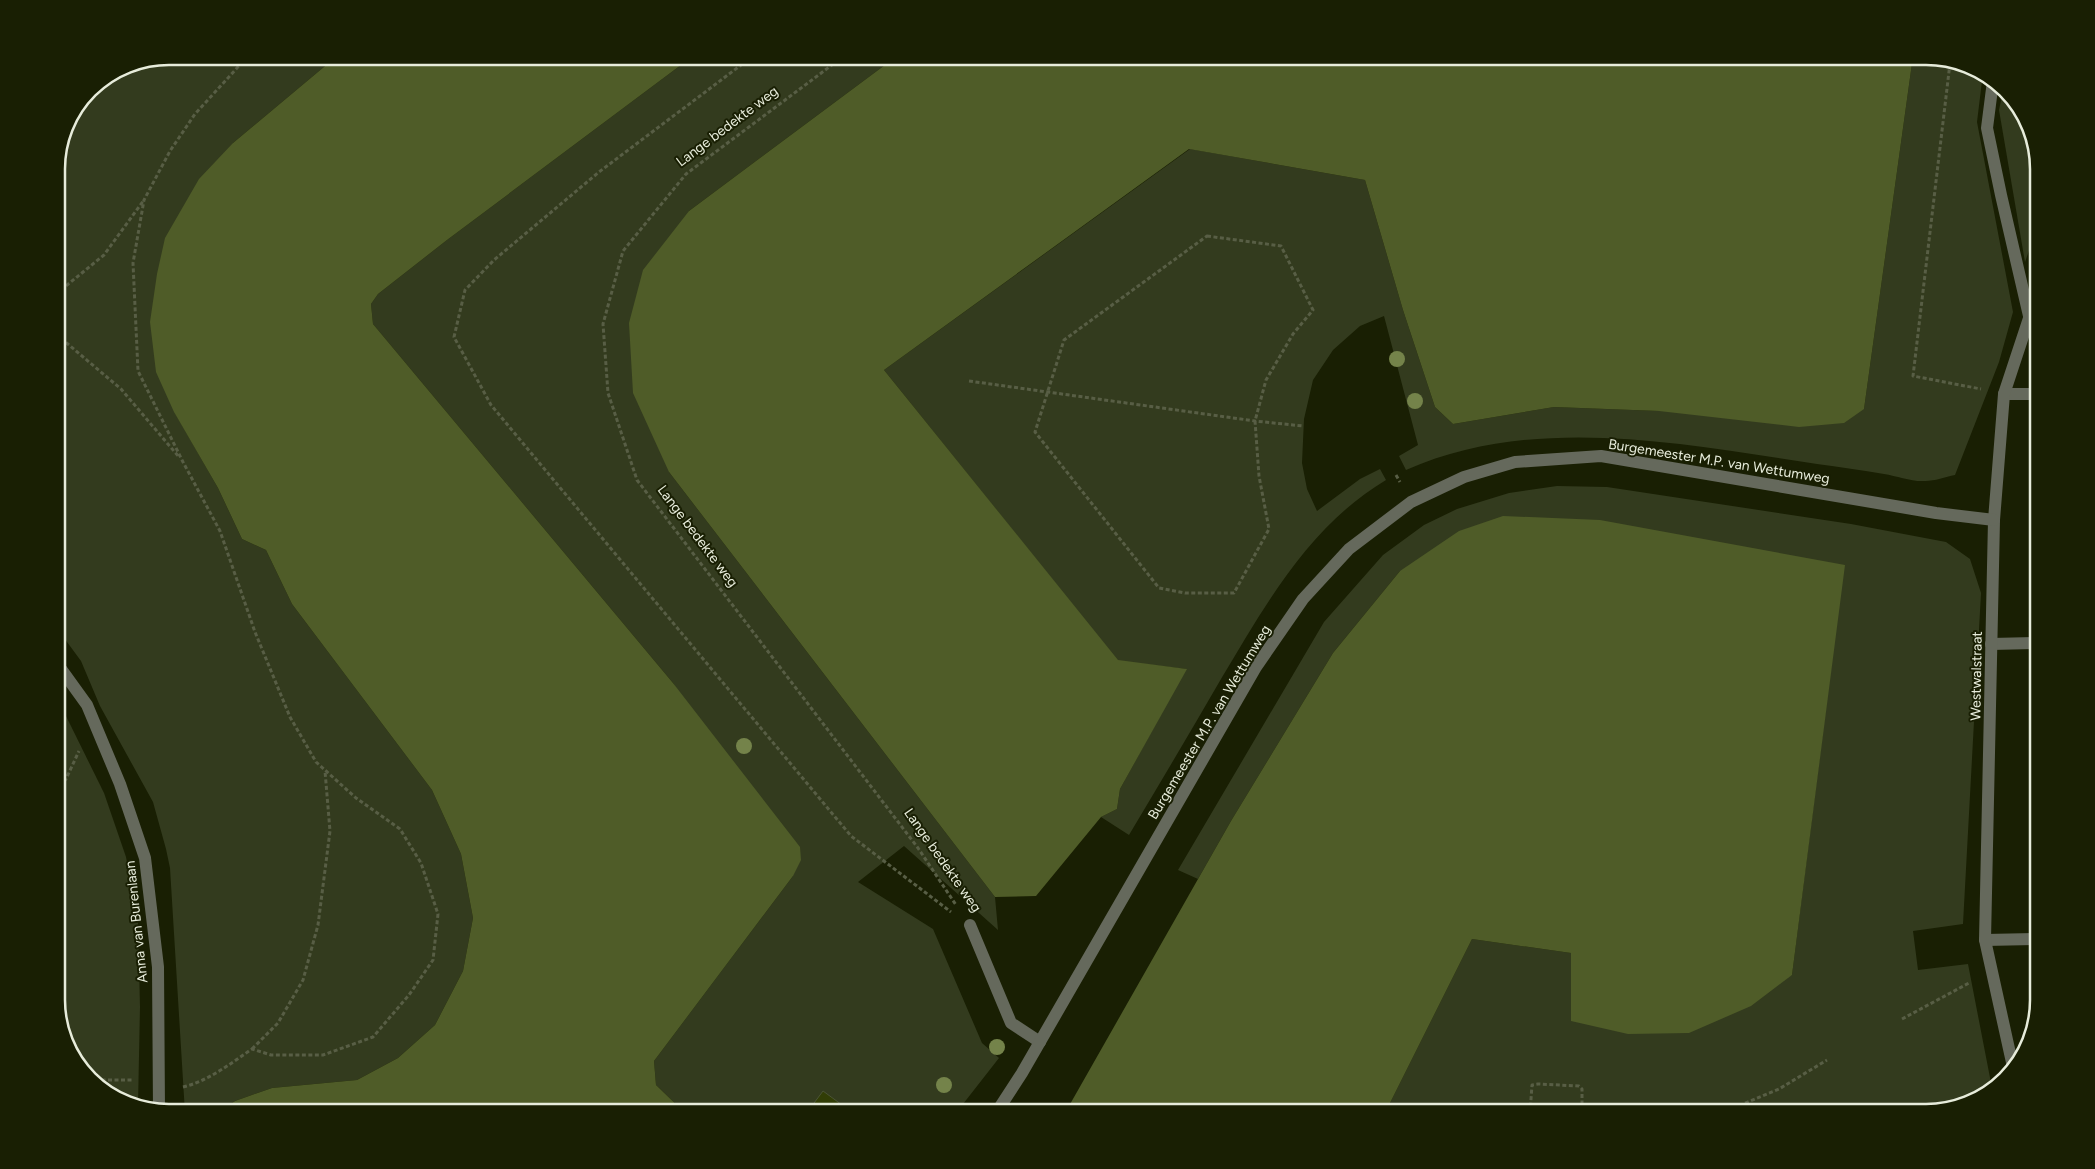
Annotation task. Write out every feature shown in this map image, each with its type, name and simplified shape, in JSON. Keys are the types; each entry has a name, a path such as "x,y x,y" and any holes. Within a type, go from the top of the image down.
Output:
{"street":[{"path":"1992,89 1987,128 2030,318"},
{"name":"Westwalstraat","path":"2011,1059 1985,940 1994,520 2004,394 2030,318"},
{"path":"2004,394 2030,394"},
{"name":"Burgemeester M.P. van Wettumweg","path":"1002,1104 1040,1042 1267,652 1303,600 1349,548 1412,502 1464,477 1515,462 1601,456 1936,513 1994,520"},
{"path":"1991,644 2030,642"},
{"name":"Anna van Burenlaan","path":"65,674 87,705 120,784 145,858 158,967 160,1103"},
{"name":"Lange bedekte weg","path":"970,926 1011,1023 1040,1042"},
{"path":"1985,940 2030,939"}],"path":[{"path":"65,287 104,255 144,200 170,151 195,114 240,65"},
{"path":"741,65 599,172 494,260 465,290 454,337 491,405 851,836 970,926"},
{"name":"Lange bedekte weg","path":"832,65 686,174 623,251 603,324 608,393 637,480 918,848 970,926"},
{"path":"1949,68 1913,376 1983,390"},
{"path":"144,200 133,264 138,370 183,462 220,531 255,632 290,717 316,762 356,798 400,829 421,863 438,914 433,960 409,995 373,1037 323,1055 271,1055 252,1049"},
{"path":"1206,236 1281,246 1312,310 1288,342 1266,380 1255,421 1259,476 1269,529 1234,593 1185,594 1159,588 1035,432 1049,392 1064,340 1206,236"},
{"path":"65,342 121,389 183,462"},
{"path":"968,381 1303,426"},
{"path":"65,780 78,752 97,730"},
{"path":"160,1093 195,1084 223,1069 252,1049 278,1023 303,980 318,925 330,831 325,771"},
{"path":"1902,1019 1957,990"},
{"path":"1743,1104 1779,1089 1827,1060"},
{"path":"102,1080 160,1078"},
{"path":"1531,1104 1532,1085 1538,1084 1579,1086 1582,1089 1582,1104"}],"shaded area":[{"path":"169,65 326,65 233,143 175,413 218,488 242,539 266,550 292,604 432,790 461,854 473,918 463,971 435,1025 398,1058 357,1080 272,1088 231,1104 184,1104 170,868 166,849 153,802 100,706 81,661 65,639 65,162 73,129 91,100 106,86 129,73 149,67"},
{"path":"326,65 681,65 447,240 378,294 371,304 373,324 673,683 800,847 801,860 793,876 654,1061 656,1085 676,1104 231,1104 272,1088 357,1080 398,1058 435,1025 463,971 473,918 461,854 432,790 292,604 266,550 242,539 218,488 174,412 156,372 150,322 157,274 165,238 199,179 233,143"},
{"path":"681,65 885,65 689,211 669,472 995,897 998,930 904,846 858,882 933,929 982,1043 999,1058 963,1104 676,1104 656,1085 654,1061 793,876 673,683 373,324 371,304 378,294"},
{"path":"885,65 1912,65 1864,409 1844,423 1799,427 1659,411 1554,407 1453,424 1435,407 1403,310 1365,180 1189,149 884,370 1118,660 1187,669 1120,789 1117,809 1101,817 1036,896 995,897 669,472 633,393 629,323 643,270 689,211"},
{"path":"1912,65 1940,66 1953,69 1966,73 1982,82 1977,122 2013,312 1999,362 1955,475 1932,480 1915,481 1867,471 1714,448 1610,438 1557,438 1506,442 1455,453 1406,470 1399,456 1418,445 1384,316 1360,326 1333,350 1313,380 1304,419 1302,463 1307,489 1317,511 1360,479 1380,469 1386,480 1334,520 1312,543 1273,595 1129,835 1101,817 1117,809 1120,789 1186,669 1118,661 884,370 1190,149 1365,180 1403,310 1435,407 1453,424 1554,407 1659,411 1864,409"},
{"path":"2002,98 2019,123 2028,149 2030,162 2030,248 2025,262 1999,110"},
{"path":"1557,486 1607,487 1851,524 1946,542 1970,559 1981,593 1963,924 1913,931 1918,970 1968,964 1991,1081 1966,1096 1940,1103 1926,1104 1390,1104 1472,939 1571,953 1571,1021 1792,975 1844,565 1400,571 1333,653 1198,879 1178,870 1324,622 1383,555 1424,525 1457,509 1509,493"},
{"path":"1503,516 1600,520 1845,565 1792,975 1751,1006 1689,1033 1628,1034 1571,1021 1571,953 1472,939 1390,1104 1070,1104 1231,821 1333,653 1400,571 1459,531"},
{"path":"65,714 104,793 126,857 138,922 140,1007 138,1099 111,1086 91,1069 76,1046 67,1020 65,1007"}],"building":[{"path":"823,1091 841,1104 813,1104"}]}
